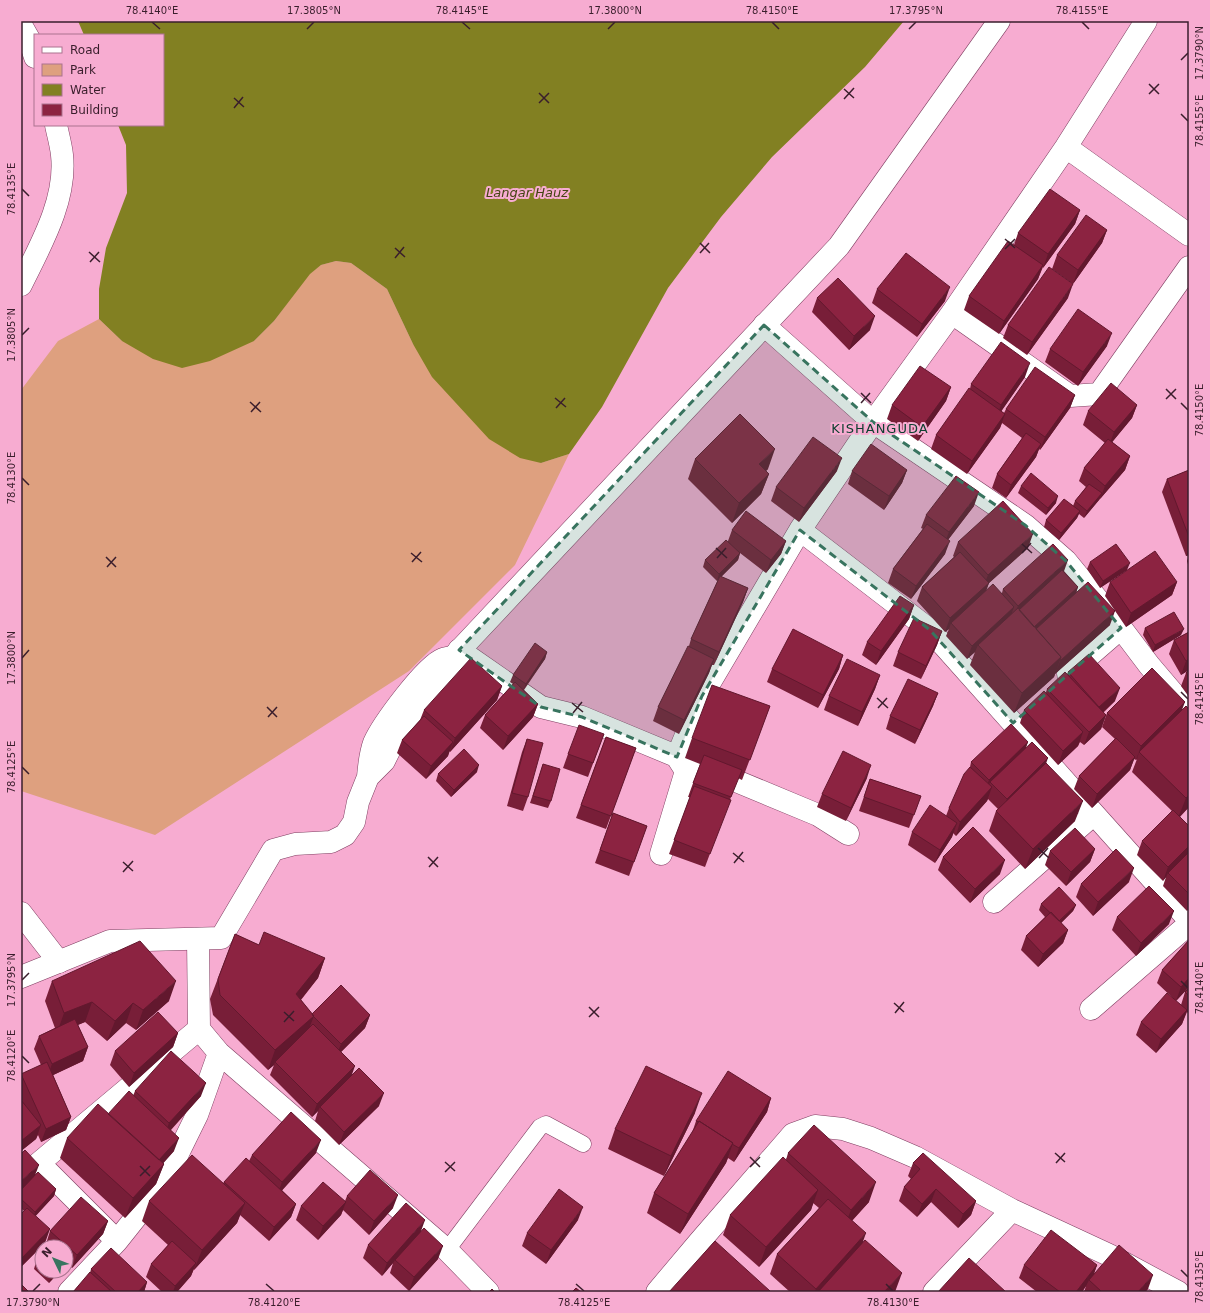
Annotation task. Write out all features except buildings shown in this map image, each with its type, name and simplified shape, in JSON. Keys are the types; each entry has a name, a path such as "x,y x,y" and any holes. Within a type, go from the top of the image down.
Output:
{"street":[{"path":"21,977 110,941 221,938 273,850 295,844 330,842 345,836 354,822 358,802 368,777 384,761 397,735 420,702 453,666 457,653 839,246 999,21"},
{"path":"677,756 702,696 800,530 872,422 952,313 1066,147 1146,21"},
{"path":"21,25 29,39 34,54"},
{"path":"21,285 27,254 56,210 62,188 62,155 56,126"},
{"path":"1066,147 1189,235"},
{"path":"952,313 1070,396 1099,394 1189,267"},
{"path":"764,325 872,422 1025,525 1066,561 1148,665 1189,712"},
{"path":"800,530 930,630 1019,717 1094,814 1189,920"},
{"path":"1055,686 1120,628"},
{"path":"457,653 541,707 582,717 677,756 818,815 848,834"},
{"path":"661,854 686,771 677,756"},
{"path":"994,902 1094,814"},
{"path":"21,913 59,962"},
{"path":"1091,1009 1189,924"},
{"path":"198,939 199,1029 219,1053 447,1250 488,1292"},
{"path":"117,1241 30,1161 199,1029"},
{"path":"69,1292 117,1241 164,1182 197,1115 219,1053"},
{"path":"657,1292 793,1134 815,1126 843,1130 870,1138 915,1157 1012,1210 1109,1255 1178,1292"},
{"path":"934,1292 1012,1210"},
{"path":"700,1241 717,1255"}],"lane":[{"path":"447,1250 540,1127 546,1124 583,1144"}],"highlighted area":[{"path":"764,325 873,422 1025,525 1066,561 1121,628 1013,723 930,630 800,530 702,696 677,757 582,717 541,707 459,650"}],"green space":[{"path":"336,261 351,263 387,289 413,344 541,463 569,454 515,565 409,671 155,835 21,791 21,390 58,341 99,319 122,341 254,341 274,321 309,274 321,265"}],"water":[{"name":"Langar Hauz","path":"78,21 904,21 865,67 772,157 721,217 668,288 602,407 569,454 541,463 520,458 489,439 432,377 413,344 387,289 351,263 336,261 321,265 310,274 274,321 254,341 210,361 182,368 153,359 122,341 99,319 99,289 106,248 127,193 126,145 118,126 164,126 164,34 84,34"}],"district":[{"name":"KISHANGUDA","path":"880,428"}]}
